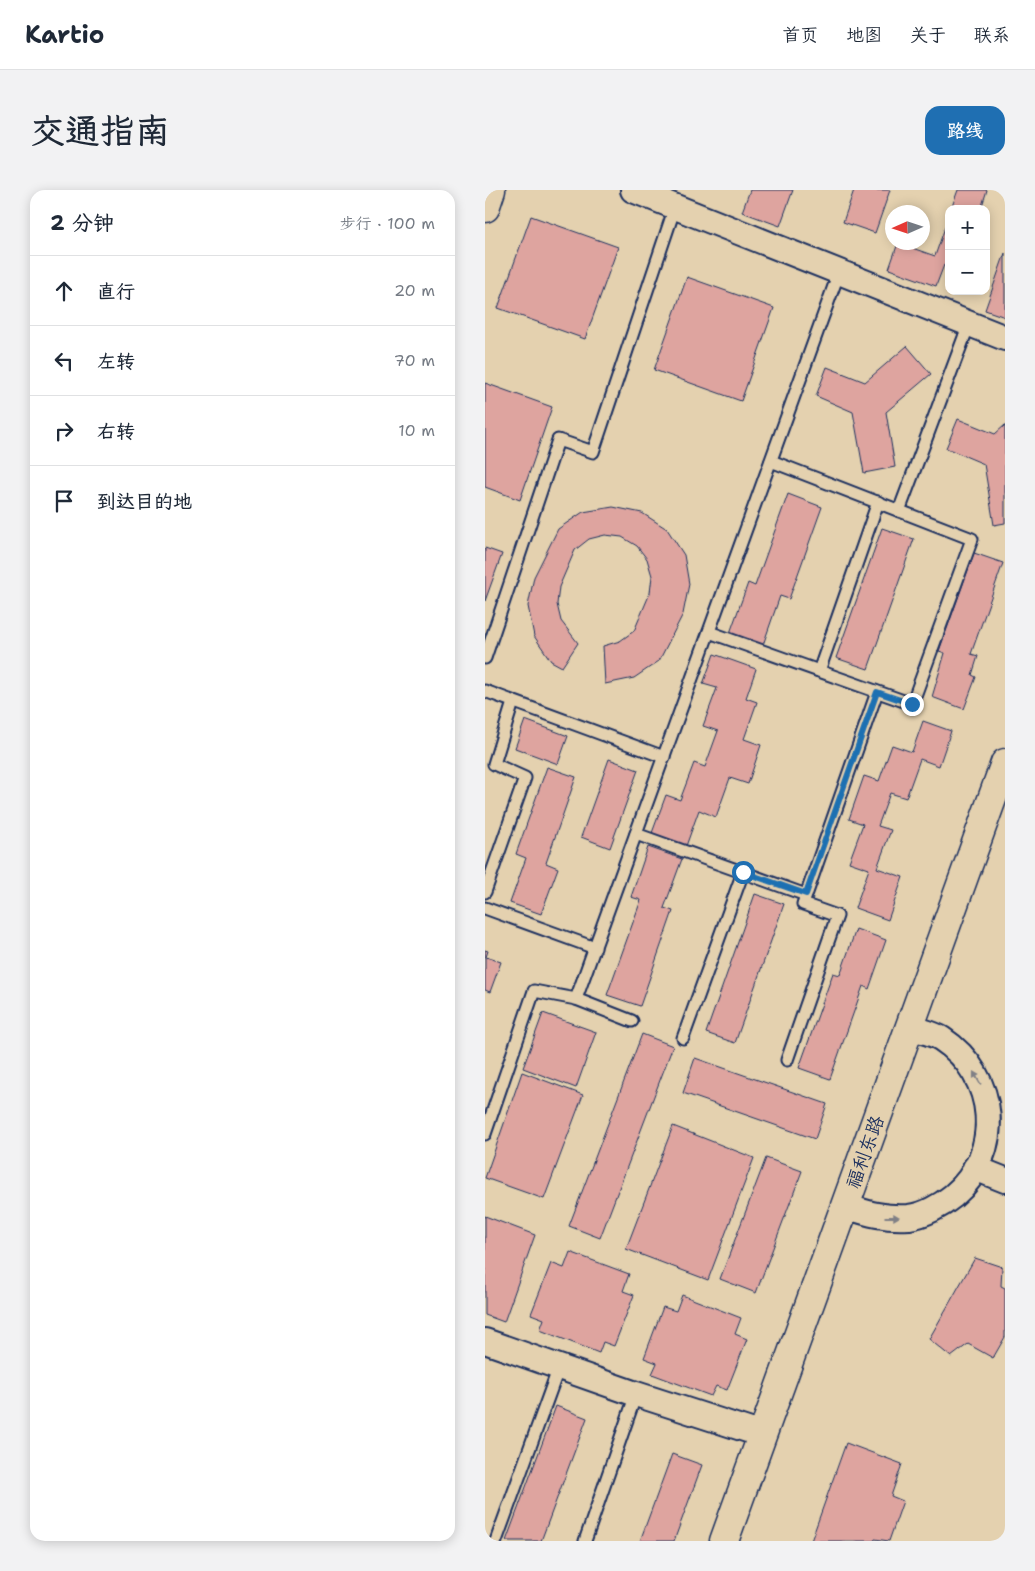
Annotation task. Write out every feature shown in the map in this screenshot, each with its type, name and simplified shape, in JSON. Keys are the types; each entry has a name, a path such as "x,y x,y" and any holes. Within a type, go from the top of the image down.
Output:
{"main road":[{"path":"485,208 491,190"},
{"name":"福利东路","path":"724,1541 1005,763"}],"street":[{"path":"633,190 1005,338"},
{"path":"845,1206 877,1217 910,1217 941,1205 967,1184 983,1155 989,1122 996,1116 967,1060 941,1038 910,1027"},
{"path":"975,1168 1005,1180"},
{"path":"485,1341 636,1394 763,1434"}],"lane":[{"path":"485,658 558,440 593,452 675,207"},
{"path":"576,999 839,272"},
{"path":"899,510 969,324"},
{"path":"709,632 912,704 972,539 771,461"},
{"path":"819,671 878,502"},
{"path":"485,691 664,757"},
{"path":"787,1060 837,916 803,904 877,692"},
{"path":"485,892 525,778 494,764 513,702"},
{"path":"636,834 806,894"},
{"path":"683,1038 743,872"},
{"path":"485,908 595,948"},
{"path":"485,1134 534,991 576,999 632,1021"},
{"path":"496,1541 559,1367"},
{"path":"585,1541 636,1394"}],"building":[{"path":"750,190 793,190 780,226 742,212"},
{"path":"854,190 890,190 875,233 843,222"},
{"path":"958,190 987,190 982,205 952,205"},
{"path":"531,216 618,247 585,339 498,308"},
{"path":"945,227 945,265 936,286 889,269 896,250 918,250 935,256"},
{"path":"1005,253 1005,317 985,310"},
{"path":"687,277 774,308 741,401 654,370"},
{"path":"907,346 931,374 886,412 895,467 864,473 853,412 816,396 827,367 865,382"},
{"path":"485,383 552,407 520,500 485,487"},
{"path":"958,419 995,434 1005,425 1005,523 994,525 984,464 946,448"},
{"path":"788,494 822,507 789,599 780,596 763,645 730,633 748,583 755,586"},
{"path":"613,507 642,513 667,529 684,555 689,584 683,614 659,661 634,678 605,684 603,646 620,641 634,631 650,593 652,576 647,559 637,546 622,537 605,535 589,539 575,550 559,587 557,604 561,621 578,643 562,667 551,661 534,636 528,606 534,577 558,529 583,512"},
{"path":"882,528 914,539 868,669 836,658"},
{"path":"485,548 502,554 485,601"},
{"path":"974,553 1003,563 971,654 978,656 972,675 976,677 964,709 932,697 945,653 939,651"},
{"path":"714,654 756,669 746,698 757,702 744,739 761,745 748,784 730,778 716,817 699,810 686,846 652,833 666,795 680,800 694,763 705,767 718,731 703,726 717,688 703,684"},
{"path":"525,720 568,736 558,764 515,748"},
{"path":"923,721 951,731 939,766 920,759 906,798 890,793 878,826 891,830 877,868 903,877 888,920 855,908 869,869 849,862 863,824 849,819 864,776 879,781 892,745 912,752"},
{"path":"609,759 638,770 610,848 581,837"},
{"path":"547,767 576,777 546,863 558,868 541,914 510,903 526,858 516,854"},
{"path":"648,847 682,859 664,908 673,911 640,1006 607,995 641,900 631,897"},
{"path":"755,894 784,904 735,1043 706,1033"},
{"path":"856,929 886,940 869,989 863,986 830,1079 799,1068 833,973 840,975"},
{"path":"485,950 488,951 486,957 501,962 490,992 485,990"},
{"path":"543,1013 596,1032 576,1088 523,1068"},
{"path":"642,1034 673,1046 600,1238 569,1226"},
{"path":"695,1058 827,1104 815,1139 683,1093"},
{"path":"522,1072 583,1095 544,1199 485,1178"},
{"path":"673,1126 754,1158 708,1280 626,1249"},
{"path":"766,1158 802,1171 756,1293 720,1279"},
{"path":"485,1216 535,1235 504,1322 485,1315"},
{"path":"570,1252 629,1274 623,1291 634,1295 614,1346 603,1342 599,1353 540,1330 544,1319 531,1314 551,1263 564,1268"},
{"path":"975,1258 1002,1267 1001,1286 1005,1288 1005,1337 993,1358 968,1344 951,1357 929,1339"},
{"path":"682,1295 741,1318 735,1334 747,1339 727,1390 716,1386 711,1396 652,1374 657,1363 644,1358 663,1307 676,1311"},
{"path":"556,1406 587,1418 541,1541 506,1541"},
{"path":"846,1443 902,1464 891,1496 903,1501 889,1541 875,1539 874,1541 811,1541"},
{"path":"672,1454 702,1465 674,1541 640,1541"}],"route":[{"path":"743,872 806,894 877,692 912,704"}]}
